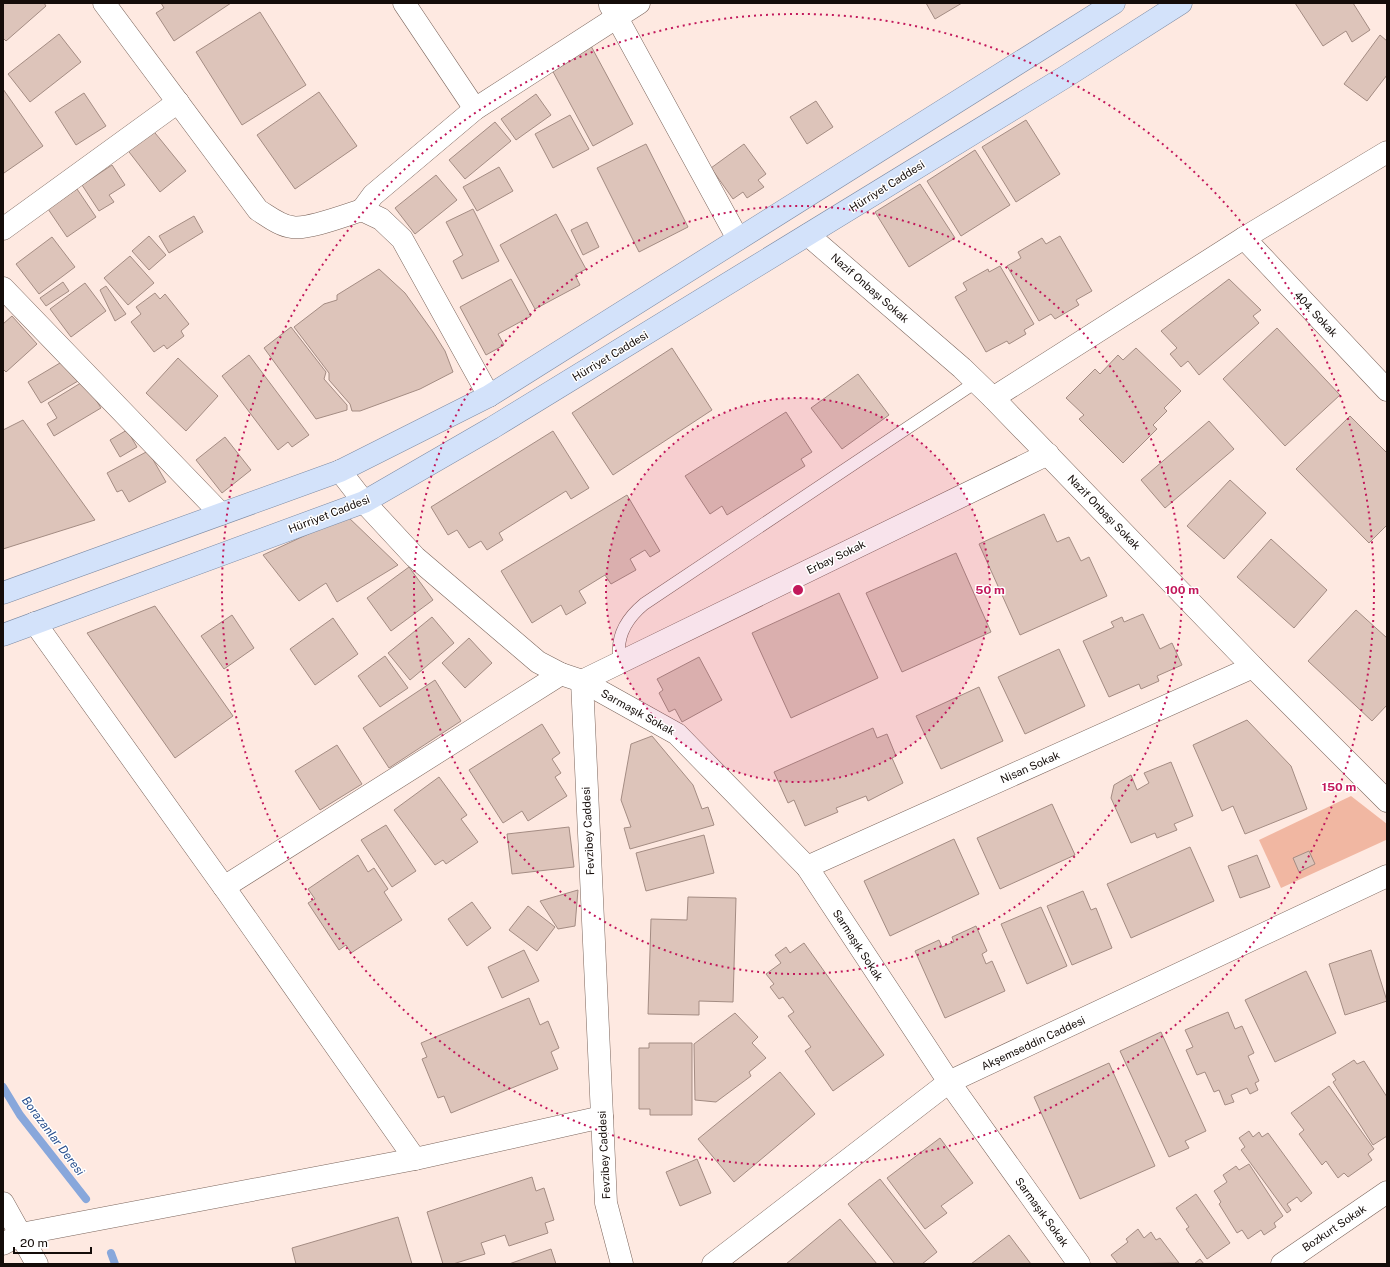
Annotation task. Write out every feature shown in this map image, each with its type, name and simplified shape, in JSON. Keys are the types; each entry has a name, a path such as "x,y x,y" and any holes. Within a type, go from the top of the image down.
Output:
{"main road":[{"path":"3,593 340,471 489,396 1114,3"},
{"name":"Hürriyet Caddesi","path":"3,635 364,502 492,428 808,235 1181,3"}],"street":[{"path":"104,3 258,210 274,220 292,228 325,222 362,210 373,196 475,109 612,10 639,3"},
{"path":"404,3 475,109"},
{"path":"612,10 738,239"},
{"path":"3,229 178,102"},
{"path":"993,398 1244,238 1387,152"},
{"path":"362,210 381,219 402,239 489,396"},
{"name":"Nazif Onbaşı Sokak","path":"808,235 993,398 1253,667 1387,801"},
{"name":"404. Sokak","path":"1244,238 1387,390"},
{"path":"3,288 221,514"},
{"name":"Erbay Sokak","path":"582,681 1048,454"},
{"path":"340,471 364,502 415,557 538,662 561,674 582,681"},
{"path":"35,623 224,887 415,1159"},
{"name":"Nisan Sokak","path":"807,867 1253,667"},
{"path":"224,887 561,674"},
{"name":"Sarmaşık Sokak","path":"582,681 677,734 807,867 949,1082 1079,1264"},
{"name":"Fevzibey Caddesi","path":"582,681 606,1203 622,1264"},
{"name":"Akşemseddin Caddesi","path":"713,1264 949,1082 1387,876"},
{"path":"12,1239 415,1159 602,1116"},
{"name":"Bozkurt Sokak","path":"1282,1264 1387,1192"},
{"path":"3,1203 12,1239 37,1264"}],"lane":[{"path":"620,662 618,651 622,631 635,611 976,382"}],"shaded area":[{"path":"1351,796 1387,824 1386,840 1281,888 1259,840"}],"building":[{"path":"3,3 44,3 46,6 6,41 3,38"},
{"path":"161,3 231,3 174,41 156,13 164,8"},
{"path":"926,3 962,3 935,19"},
{"path":"1295,3 1353,3 1370,30 1352,42 1346,31 1323,46"},
{"path":"260,12 306,85 242,125 196,52"},
{"path":"59,34 81,62 30,102 8,74"},
{"path":"1380,35 1387,41 1387,75 1367,101 1344,84"},
{"path":"591,46 633,124 593,146 551,68"},
{"path":"3,89 43,146 4,173 3,172"},
{"path":"319,92 357,146 295,189 257,135"},
{"path":"84,93 106,126 76,145 55,112"},
{"path":"536,94 551,115 516,140 501,119"},
{"path":"816,101 833,127 807,144 790,117"},
{"path":"570,115 589,149 553,168 535,134"},
{"path":"1026,120 1060,174 1016,202 982,147"},
{"path":"495,122 511,141 465,179 449,160"},
{"path":"151,128 186,171 160,192 126,148"},
{"path":"646,144 688,227 639,252 597,168"},
{"path":"744,144 766,174 758,180 764,187 747,198 743,192 733,199 711,168"},
{"path":"975,150 1010,205 961,236 927,181"},
{"path":"112,165 125,185 109,195 114,202 99,211 82,185"},
{"path":"499,167 513,191 477,211 463,187"},
{"path":"436,175 457,200 415,234 395,208"},
{"path":"920,184 955,238 909,267 875,212"},
{"path":"77,189 96,217 67,237 48,209"},
{"path":"473,209 499,261 462,279 453,261 463,255 446,222"},
{"path":"556,214 586,269 575,275 580,285 535,309 500,245"},
{"path":"194,216 203,232 169,253 159,236"},
{"path":"587,222 599,247 583,255 571,230"},
{"path":"149,236 166,255 149,270 132,251"},
{"path":"1060,236 1092,291 1076,300 1079,305 1055,319 1051,314 1039,321 1007,266 1021,258 1018,252 1042,238 1046,244"},
{"path":"52,237 75,267 39,294 16,264"},
{"path":"130,256 154,283 128,305 104,278"},
{"path":"1000,266 1034,324 1024,330 1026,334 1009,344 1007,341 986,352 955,297 967,290 963,283 988,269 989,272"},
{"path":"379,269 405,293 445,351 453,372 420,389 360,411 352,411 350,404 329,380 329,373 294,327 324,304 337,300 337,295"},
{"path":"511,279 531,316 498,334 504,345 486,355 460,307"},
{"path":"1229,279 1261,310 1253,316 1259,323 1199,375 1188,361 1181,367 1170,354 1177,348 1161,331"},
{"path":"63,282 69,291 46,306 40,298"},
{"path":"85,283 106,311 71,337 50,309"},
{"path":"106,286 126,314 115,321 100,290"},
{"path":"155,293 160,299 165,294 189,324 181,331 184,336 167,349 164,345 154,352 131,322 141,314 136,307"},
{"path":"12,316 37,344 6,372 3,369 3,324"},
{"path":"291,327 326,372 324,379 347,405 347,410 316,419 264,348"},
{"path":"1277,328 1340,395 1285,446 1223,379"},
{"path":"672,348 712,410 613,475 572,413"},
{"path":"1136,348 1181,391 1164,408 1167,411 1153,425 1157,429 1123,463 1079,419 1084,415 1066,398 1095,369 1100,374 1118,355 1123,360"},
{"path":"249,355 309,435 292,447 288,442 278,450 222,376"},
{"path":"178,358 218,396 186,431 146,393"},
{"path":"65,360 78,381 41,403 28,382"},
{"path":"858,374 889,415 842,449 811,408"},
{"path":"84,381 101,408 54,436 47,424 57,418 48,403"},
{"path":"786,412 812,452 801,459 805,466 727,515 722,506 710,514 685,476"},
{"path":"1350,416 1387,453 1387,525 1369,543 1296,469"},
{"path":"23,420 95,520 3,549 3,430"},
{"path":"1209,421 1234,449 1165,508 1141,480"},
{"path":"127,430 137,447 120,457 110,440"},
{"path":"553,431 589,488 571,499 566,491 499,533 503,540 487,550 481,541 469,548 457,530 448,535 431,507"},
{"path":"225,437 251,470 222,493 196,460"},
{"path":"148,451 166,482 129,502 122,490 117,492 107,473"},
{"path":"1230,480 1266,513 1224,559 1187,526"},
{"path":"627,495 660,551 650,557 645,550 630,559 636,570 611,584 605,575 579,591 586,603 566,615 561,605 532,623 501,571"},
{"path":"1044,514 1057,542 1069,537 1081,561 1089,557 1107,596 1020,635 979,544"},
{"path":"347,516 398,565 337,602 326,583 299,601 263,555"},
{"path":"1271,539 1327,590 1294,628 1237,577"},
{"path":"956,553 991,632 902,672 866,593"},
{"path":"409,567 433,600 391,631 367,598"},
{"path":"839,593 878,678 791,718 752,633"},
{"path":"155,606 233,716 175,758 87,633"},
{"path":"1356,610 1387,638 1387,705 1372,721 1308,661"},
{"path":"1143,614 1160,649 1172,643 1182,665 1157,676 1159,681 1141,689 1139,684 1109,697 1083,641 1114,627 1111,622 1122,617 1124,622"},
{"path":"232,615 254,648 224,669 201,636"},
{"path":"432,617 454,643 410,680 388,653"},
{"path":"333,618 358,654 315,685 290,649"},
{"path":"469,638 492,663 465,688 442,663"},
{"path":"1059,649 1085,706 1025,734 998,677"},
{"path":"385,656 408,688 380,707 358,676"},
{"path":"699,657 722,700 682,722 675,709 669,712 659,693 663,690 657,679"},
{"path":"435,680 461,721 389,768 363,728"},
{"path":"979,687 1003,741 941,769 916,716"},
{"path":"1247,720 1291,766 1307,809 1245,834 1233,806 1222,811 1193,745"},
{"path":"542,724 560,753 552,759 561,773 555,777 567,796 528,821 522,811 503,823 469,770"},
{"path":"873,728 877,738 887,734 896,756 892,758 903,783 868,801 866,796 836,808 838,812 805,826 794,800 788,803 774,772"},
{"path":"652,736 693,785 702,809 708,807 714,825 630,849 624,828 631,827 621,800 631,744"},
{"path":"337,745 362,784 320,810 295,771"},
{"path":"1171,762 1193,816 1174,824 1177,830 1157,838 1155,833 1131,843 1111,798 1114,785 1131,775 1137,790 1149,783 1144,773"},
{"path":"439,777 467,815 461,819 478,842 446,864 443,860 435,865 394,810"},
{"path":"1052,804 1075,855 1000,889 977,838"},
{"path":"386,825 416,871 392,887 361,840"},
{"path":"569,827 574,867 512,874 507,834"},
{"path":"704,835 714,873 646,891 636,853"},
{"path":"954,839 979,894 890,936 864,881"},
{"path":"1190,847 1214,901 1131,938 1107,884"},
{"path":"1309,851 1315,864 1299,872 1293,858"},
{"path":"358,855 368,872 374,868 388,889 384,892 402,920 351,953 346,945 339,950 308,903 315,899 308,889"},
{"path":"1257,855 1270,887 1240,898 1228,866"},
{"path":"578,890 575,926 558,929 540,901"},
{"path":"1083,891 1091,910 1096,908 1112,948 1072,965 1047,906"},
{"path":"688,897 736,898 733,1002 699,1001 699,1015 648,1014 651,919 687,920"},
{"path":"472,902 491,928 467,946 448,919"},
{"path":"528,906 555,927 537,951 509,930"},
{"path":"1041,907 1067,966 1027,984 1001,924"},
{"path":"976,926 987,951 982,954 986,964 992,961 1005,991 945,1018 915,951 939,940 942,947 954,942 952,937"},
{"path":"804,943 884,1055 833,1091 805,1051 811,1047 788,1016 794,1012 783,997 779,999 770,987 774,984 766,974 781,963 775,955 786,947 790,953"},
{"path":"524,950 539,981 502,998 488,967"},
{"path":"1371,950 1387,1001 1345,1015 1329,964"},
{"path":"1306,971 1336,1033 1275,1062 1245,1000"},
{"path":"529,998 540,1025 548,1021 559,1048 551,1052 558,1069 451,1113 444,1096 438,1098 422,1059 427,1057 421,1043"},
{"path":"1228,1012 1235,1029 1242,1026 1254,1053 1248,1056 1259,1081 1255,1083 1258,1090 1250,1094 1247,1088 1231,1095 1234,1102 1225,1105 1219,1090 1214,1092 1205,1072 1197,1075 1186,1050 1193,1047 1185,1030"},
{"path":"735,1013 758,1037 752,1043 766,1058 749,1072 751,1076 716,1102 695,1100 694,1044"},
{"path":"1161,1032 1206,1131 1185,1141 1189,1148 1169,1157 1120,1051"},
{"path":"649,1043 692,1043 692,1115 650,1115 650,1109 639,1109 639,1048 649,1048"},
{"path":"1354,1060 1357,1064 1364,1061 1387,1097 1387,1136 1373,1145 1333,1082 1336,1080 1332,1074"},
{"path":"1109,1063 1155,1166 1080,1199 1034,1097"},
{"path":"780,1072 815,1114 734,1182 698,1139"},
{"path":"1329,1086 1374,1149 1368,1154 1372,1160 1348,1177 1344,1173 1338,1178 1326,1161 1322,1165 1299,1134 1304,1130 1291,1113"},
{"path":"1249,1131 1253,1137 1259,1132 1262,1137 1268,1133 1312,1193 1301,1202 1297,1197 1287,1204 1291,1210 1287,1213 1241,1150 1245,1147 1239,1138"},
{"path":"940,1138 973,1183 941,1206 947,1213 925,1229 887,1178"},
{"path":"697,1159 711,1193 680,1206 666,1172"},
{"path":"1249,1164 1283,1216 1274,1223 1276,1227 1264,1235 1261,1230 1248,1239 1242,1230 1237,1233 1219,1204 1221,1202 1214,1191 1227,1182 1223,1175 1236,1166 1239,1170"},
{"path":"532,1177 536,1191 544,1188 554,1220 545,1223 548,1233 509,1246 505,1235 481,1243 485,1254 453,1264 443,1264 427,1212"},
{"path":"880,1179 937,1252 922,1264 895,1264 848,1204"},
{"path":"1196,1194 1230,1243 1207,1259 1186,1229 1189,1227 1176,1208"},
{"path":"398,1217 412,1264 296,1264 292,1248"},
{"path":"840,1219 877,1264 786,1264"},
{"path":"1138,1229 1144,1238 1151,1232 1156,1240 1160,1238 1179,1263 1118,1264 1111,1255 1128,1242 1126,1239"},
{"path":"1009,1235 1031,1264 971,1264"},
{"path":"551,1249 556,1264 509,1264"},
{"path":"1200,1259 1204,1264 1194,1264"}],"waterway":[{"name":"Borazanlar Deresi","path":"3,1087 20,1115 86,1199"},
{"name":"Borazanlar Deresi","path":"111,1253 115,1264"}]}
